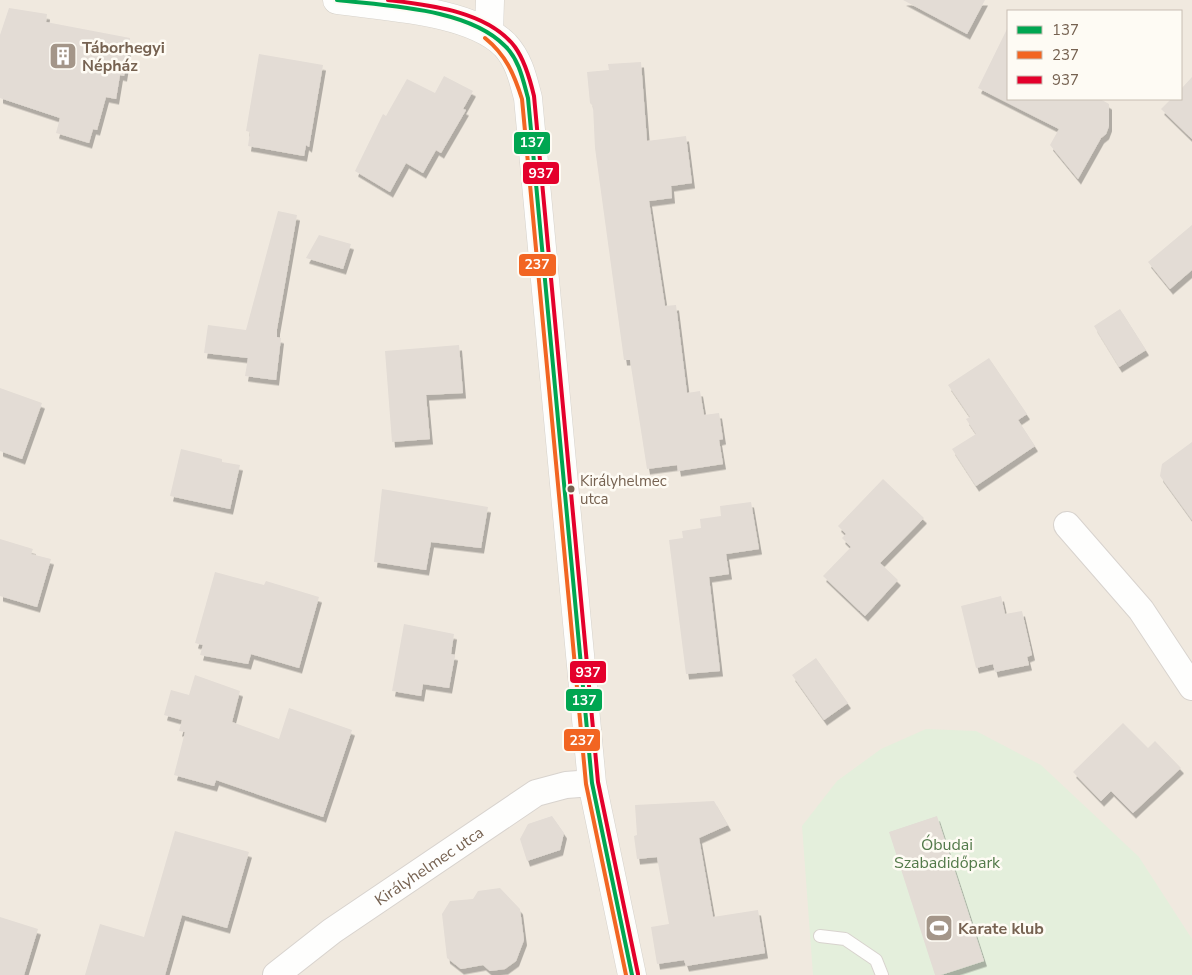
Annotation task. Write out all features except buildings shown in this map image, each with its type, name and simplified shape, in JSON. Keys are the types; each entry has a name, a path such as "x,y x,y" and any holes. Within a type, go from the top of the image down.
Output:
{"street":[{"path":"337,0 446,17 470,23 490,33 506,46 518,64 528,98 592,783 632,975"},
{"path":"490,0 490,33"},
{"path":"1067,525 1141,610 1192,687"},
{"name":"Királyhelmec utca","path":"276,975 332,931 536,793 566,785 592,783"}],"lane":[{"path":"820,936 845,939 876,960 882,975"}],"shaded area":[{"path":"0,0 1192,0 1192,975 0,975"}],"green space":[{"name":"Óbudai Szabadidőpark","path":"926,729 976,731 1041,765 1139,857 1192,939 1192,975 813,975 802,826 837,781 881,749"}],"transit line":[{"name":"137","path":"337,0 426,11 449,16 470,24 489,33 510,51 522,77 528,98 592,783 632,975"},
{"name":"937","path":"388,0 421,4 457,12 490,25 503,35 519,52 534,96 598,782 638,974"},
{"name":"237","path":"485,38 504,58 516,81 522,99 586,784 626,975"}],"place":[{"name":"Táborhegyi Népház","path":"63,56"},
{"name":"Királyhelmec utca","path":"571,489"},
{"name":"Karate klub","path":"939,928"}]}
